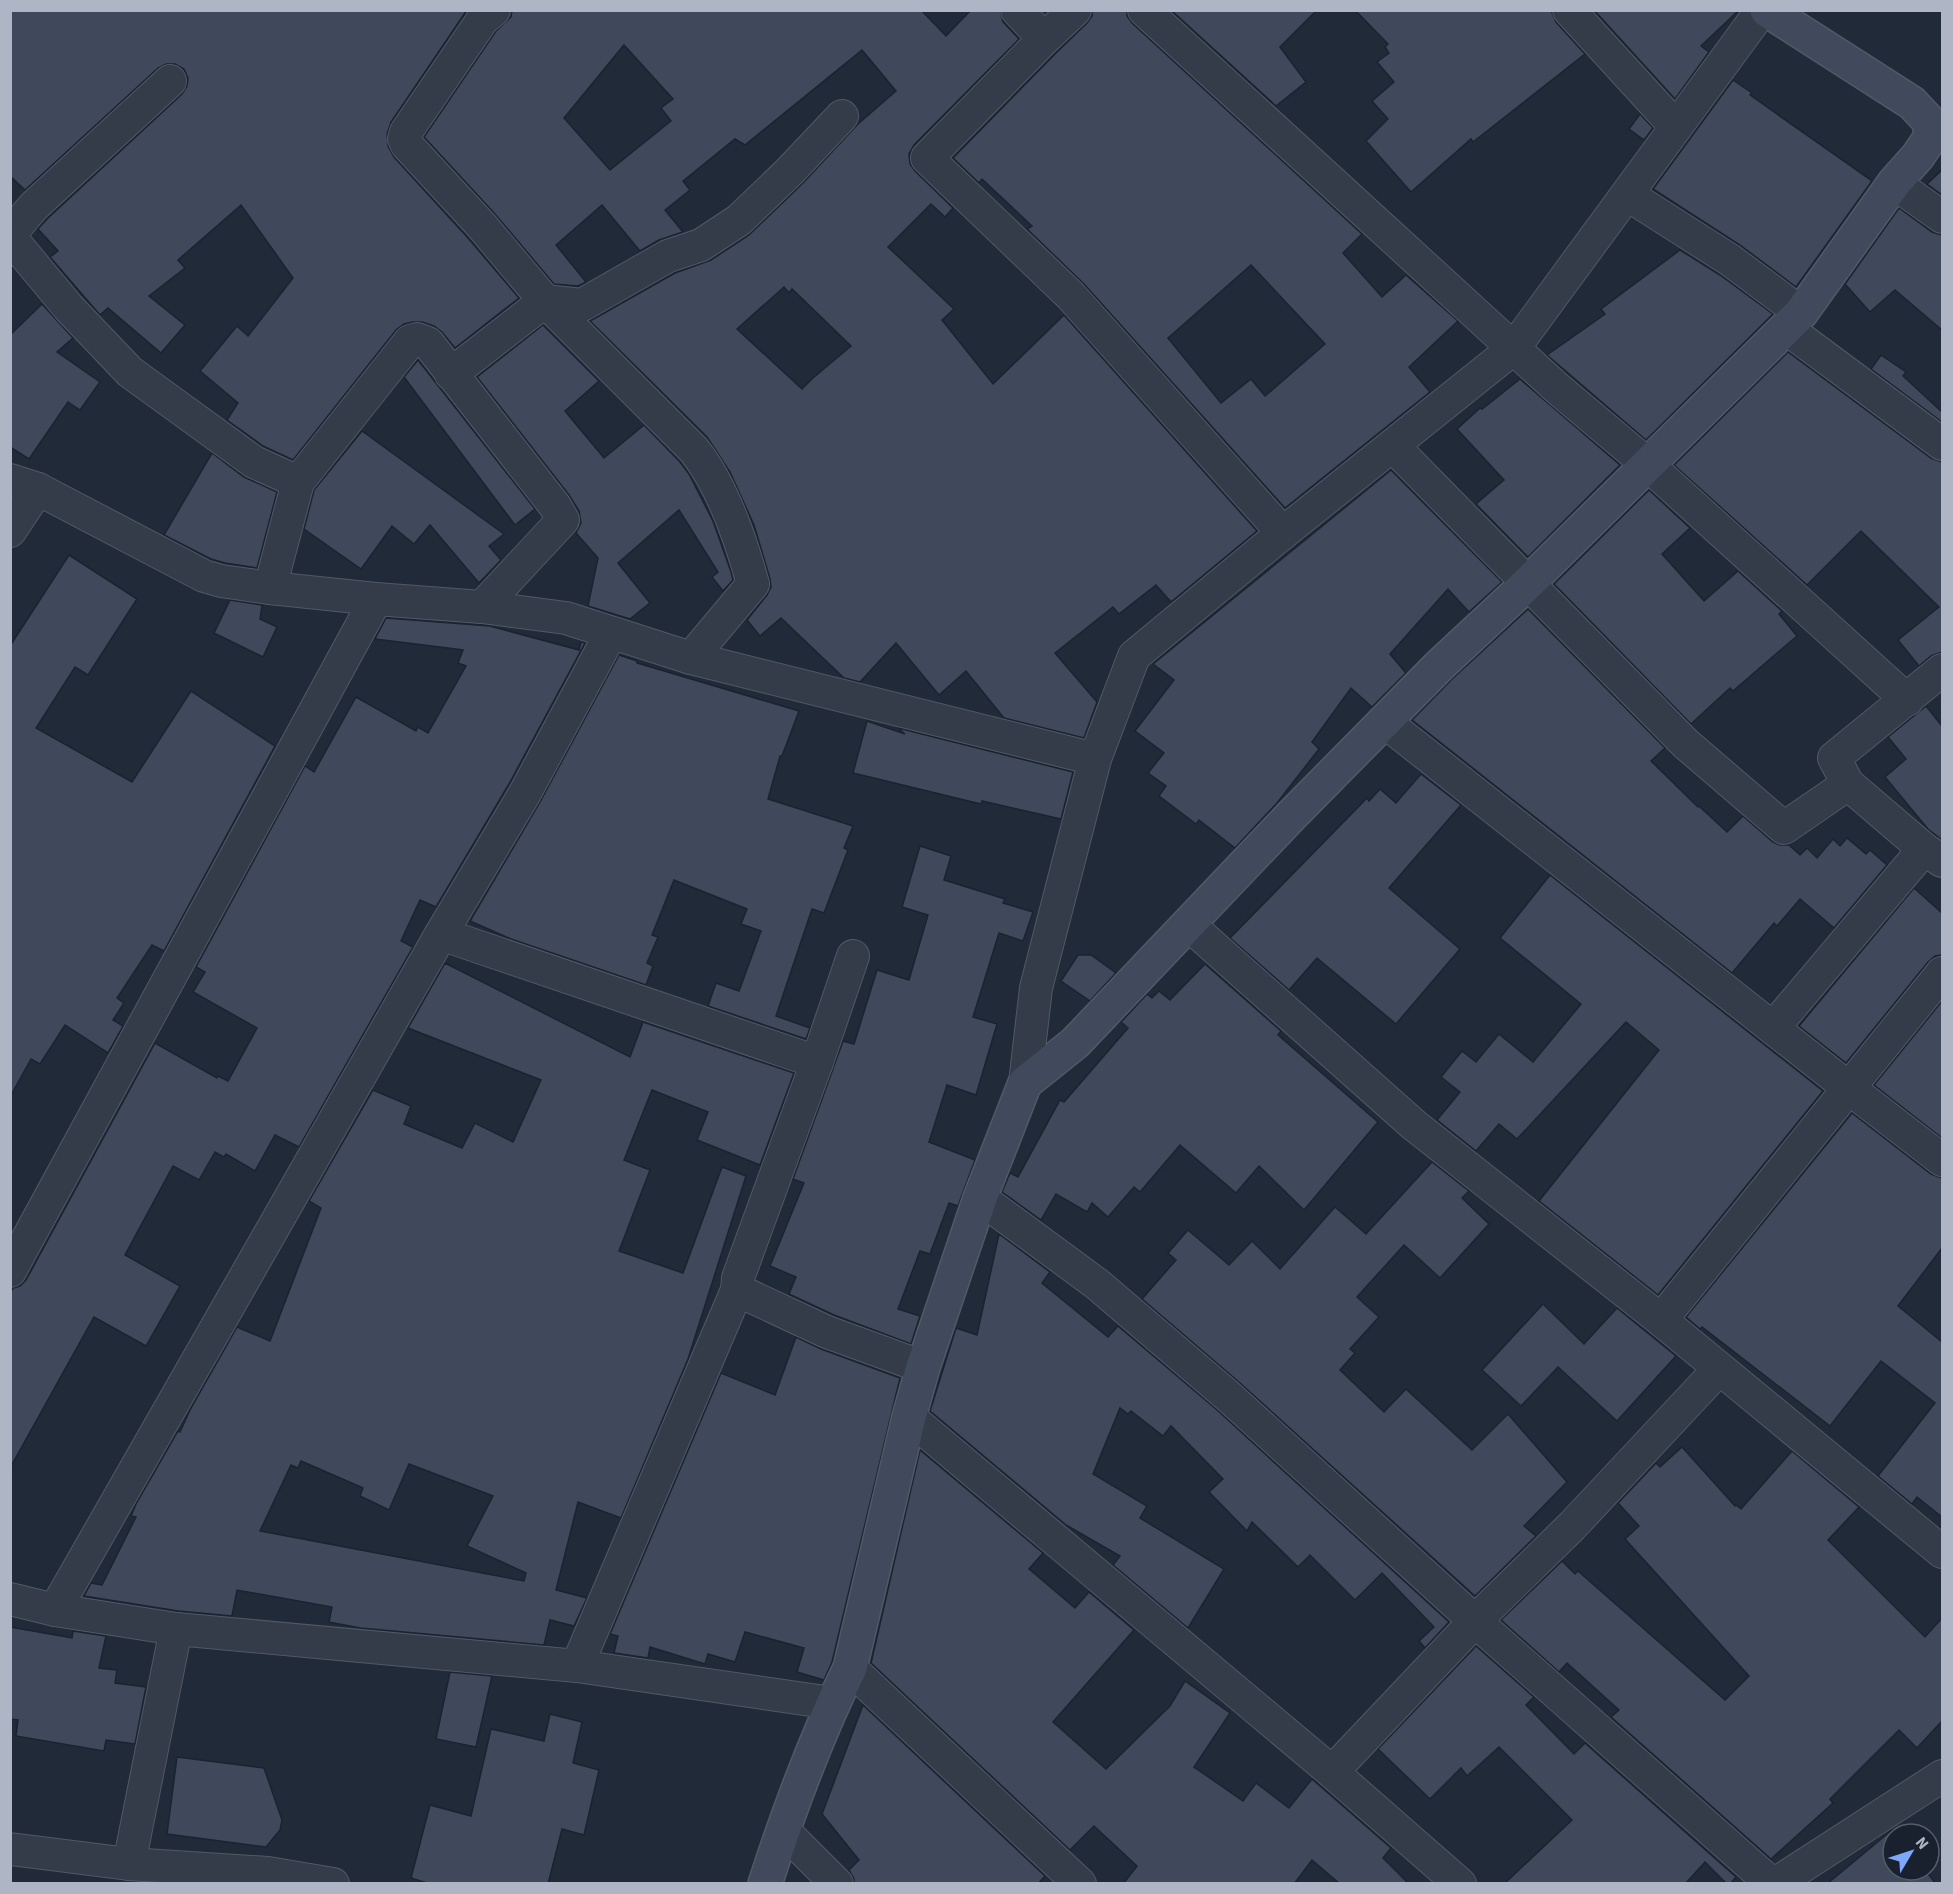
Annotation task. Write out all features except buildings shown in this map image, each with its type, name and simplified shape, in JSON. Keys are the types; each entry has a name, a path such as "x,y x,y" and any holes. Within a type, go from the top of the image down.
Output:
{"street":[{"path":"1017,10 1044,39"},
{"path":"1075,10 927,158 1071,297 1283,533"},
{"path":"1144,10 1558,389 1647,464 1907,700"},
{"path":"1569,10 1676,127"},
{"path":"765,1884 783,1830 832,1703 849,1668 923,1367 980,1198 1025,1083 1036,988 1095,759 1134,656 1514,348 1765,10 1912,103 1937,131 1894,183 1794,320 1527,584 1439,666 1291,816 1075,1043 1025,1083"},
{"path":"484,13 406,132 404,139 545,301 694,450 706,465 741,539 753,584 691,658"},
{"path":"170,81 34,206 10,235 69,308 130,372 254,462 298,482"},
{"path":"450,374 545,301 582,305 668,256 701,245 739,220 842,116"},
{"path":"1894,183 1942,217"},
{"path":"1628,195 1730,260 1794,320 1942,444"},
{"path":"270,588 298,482 410,340 417,339 428,343 564,520 482,607"},
{"path":"1393,446 1686,744 1784,828 1848,784"},
{"path":"10,531 24,484 204,576 221,581 376,599 482,607 566,618 691,658 1095,759"},
{"path":"10,1271 376,599"},
{"path":"55,1610 441,934 525,793 611,633"},
{"path":"1773,1028 1933,855 1848,784 1834,758 1942,670"},
{"path":"1385,722 1942,1160"},
{"path":"1188,924 1414,1125 1661,1320 1942,1552"},
{"path":"441,934 817,1062"},
{"path":"577,1666 737,1290 738,1278 853,956"},
{"path":"1661,1320 1942,973"},
{"path":"980,1198 1097,1284 1228,1396 1475,1621 1774,1884 1942,1776"},
{"path":"737,1290 827,1332 923,1367"},
{"path":"1332,1772 1475,1621 1572,1526 1719,1369"},
{"path":"909,1417 1332,1772 1460,1884"},
{"path":"10,1599 55,1610 176,1629 577,1666 832,1703"},
{"path":"129,1864 176,1629"},
{"path":"849,1668 1080,1884"},
{"path":"783,1830 837,1884"},
{"path":"10,1849 129,1864 333,1884"}]}
